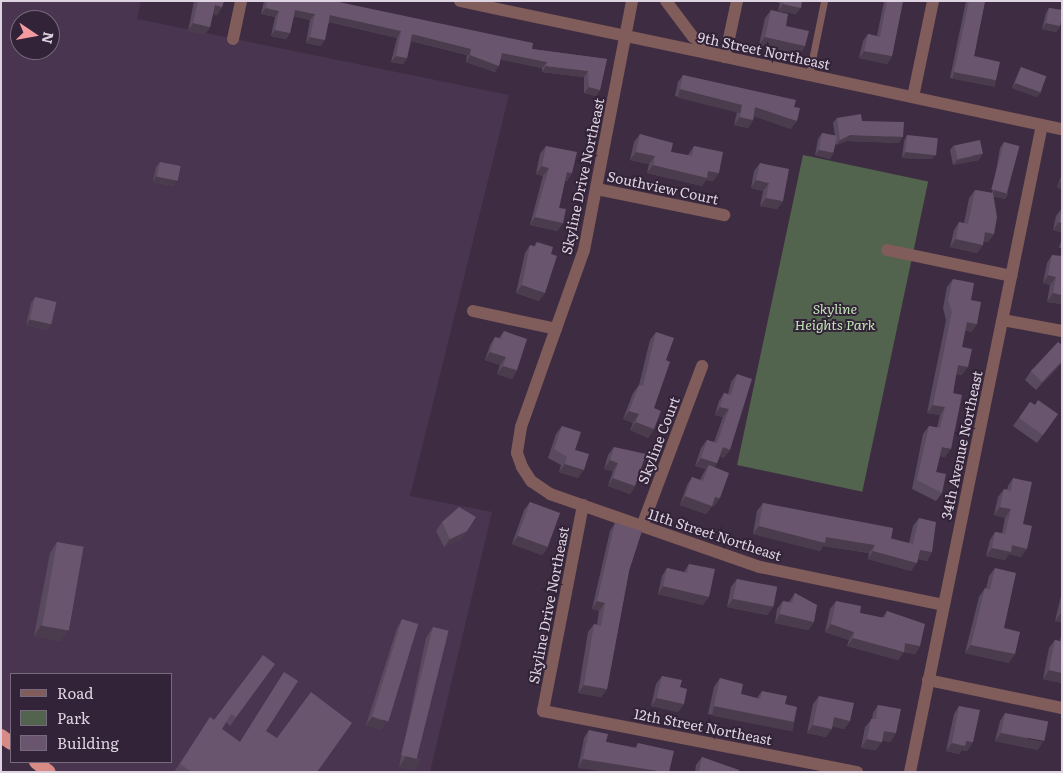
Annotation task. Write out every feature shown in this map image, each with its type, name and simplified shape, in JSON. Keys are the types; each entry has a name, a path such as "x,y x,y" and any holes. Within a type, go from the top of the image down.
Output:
{"highway":[{"path":"37,763 49,772"}],"street":[{"path":"233,39 241,1"},
{"name":"9th Street Northeast","path":"460,1 1062,129"},
{"name":"Skyline Drive Northeast","path":"522,467 517,453 521,427 584,250 627,35 632,1"},
{"path":"666,1 693,38 725,57 736,1"},
{"path":"912,97 933,1"},
{"name":"34th Avenue Northeast","path":"910,772 942,604 1003,320 1042,125"},
{"name":"Southview Court","path":"597,189 724,216"},
{"path":"887,250 1011,276"},
{"path":"473,311 556,329"},
{"path":"1003,320 1062,331"},
{"name":"Skyline Court","path":"642,526 702,366"},
{"name":"11th Street Northeast","path":"522,467 531,481 550,494 760,567 942,604"},
{"name":"Skyline Drive Northeast","path":"544,711 583,505"},
{"path":"928,680 1062,708"},
{"name":"12th Street Northeast","path":"544,711 857,772"}],"lane":[{"path":"809,75 824,1"}],"shaded area":[{"path":"1,1 141,1 137,19 509,95 410,496 492,512 430,772 55,772 43,763 172,763 172,673 10,673 10,737 1,730"}],"green space":[{"name":"Skyline Heights Park","path":"803,155 928,182 862,492 737,465"}],"building":[{"path":"198,1 224,1 222,7 215,5 210,27 193,23"},
{"path":"267,1 334,1 533,43 532,49 607,59 600,90 589,87 588,71 546,66 547,62 502,53 499,66 470,55 471,49 412,34 407,58 396,56 401,31 330,15 325,40 310,37 315,14 295,10 290,33 275,30 279,11 266,8"},
{"path":"784,1 802,1 801,8 783,4"},
{"path":"887,1 903,1 892,56 864,51 868,34 880,37"},
{"path":"969,1 985,1 974,56 1000,62 996,80 954,72"},
{"path":"1049,8 1062,10 1060,26 1046,23"},
{"path":"771,10 788,14 786,26 809,31 805,46 765,37"},
{"path":"1021,67 1046,76 1041,92 1015,83"},
{"path":"683,75 796,100 794,107 800,108 797,121 755,107 753,120 740,117 742,105 680,89"},
{"path":"861,114 862,121 904,122 903,137 850,135 840,140 837,118"},
{"path":"822,133 837,136 833,153 819,150"},
{"path":"640,134 673,143 671,152 692,156 694,146 723,152 719,173 708,171 707,178 653,165 655,156 636,152"},
{"path":"907,135 938,138 936,155 905,152"},
{"path":"980,140 983,154 957,159 955,145"},
{"path":"1004,142 1019,146 1007,193 991,189"},
{"path":"546,146 577,152 572,173 567,172 559,208 566,209 563,223 535,217 549,168 542,166"},
{"path":"160,162 181,166 178,181 157,177"},
{"path":"760,163 789,169 783,201 766,198 769,183 756,180"},
{"path":"975,190 993,193 997,217 994,234 985,232 983,245 956,239 959,222 968,224"},
{"path":"1062,208 1062,223 1059,222"},
{"path":"537,242 553,247 551,254 557,256 545,293 522,285 530,245 535,247"},
{"path":"1052,255 1062,256 1062,295 1053,293 1056,277 1048,275"},
{"path":"953,279 974,283 971,300 981,302 977,324 967,322 962,347 972,349 968,367 958,365 953,393 962,395 951,449 942,447 936,472 946,474 942,493 917,480 929,426 940,428 945,407 933,405 952,312 948,300"},
{"path":"35,297 56,302 51,324 30,319"},
{"path":"504,331 527,339 517,370 503,366 506,357 490,352 495,337 501,339"},
{"path":"656,332 674,338 666,360 670,362 654,408 661,411 654,429 636,422 639,414 629,411 639,385 643,386"},
{"path":"1058,342 1062,345 1062,361 1042,382 1031,371"},
{"path":"737,374 752,379 730,450 723,447 717,463 701,458 707,440 717,443 729,409 720,407 724,393 731,395"},
{"path":"1038,400 1058,414 1043,435 1019,418 1030,402 1035,405"},
{"path":"562,426 581,432 575,450 589,454 584,470 565,464 567,457 554,449"},
{"path":"614,447 646,454 635,486 613,478 618,463 610,460"},
{"path":"709,465 729,473 720,498 715,497 712,506 685,496 692,477 703,481"},
{"path":"1013,478 1032,482 1023,524 1032,526 1027,549 1012,545 1011,552 992,548 995,532 1005,534 1011,509 1000,507 1004,489 1011,491"},
{"path":"530,502 560,513 548,547 518,536"},
{"path":"763,503 893,528 891,539 913,544 919,518 936,522 932,552 920,550 917,563 873,551 875,545 826,537 825,543 759,526"},
{"path":"459,507 476,517 467,531 450,539 442,522"},
{"path":"615,523 642,531 629,571 607,689 584,685 594,624 601,626 605,603 597,601"},
{"path":"57,542 84,547 69,630 42,626"},
{"path":"689,564 715,569 709,597 663,586 667,568 687,573"},
{"path":"995,568 1016,573 1004,628 1020,632 1015,654 971,645 985,588 990,590"},
{"path":"737,579 777,587 773,606 733,599"},
{"path":"795,593 817,605 814,622 780,614 783,601 792,603"},
{"path":"836,601 861,606 860,613 885,618 887,611 925,624 920,646 905,643 904,652 853,638 854,632 831,624"},
{"path":"402,619 418,624 388,722 372,717"},
{"path":"433,627 449,631 417,759 401,755"},
{"path":"1055,640 1062,642 1062,673 1049,670"},
{"path":"263,655 275,664 236,717 231,714 222,729 240,742 284,672 298,681 266,731 277,738 311,692 352,723 317,772 192,772 180,764 210,717 214,720"},
{"path":"662,676 682,680 680,687 687,689 684,704 657,698"},
{"path":"720,678 743,684 741,694 760,699 762,691 787,696 785,704 797,707 794,722 714,706"},
{"path":"819,696 854,703 850,721 834,717 832,729 813,725"},
{"path":"878,705 901,709 896,733 884,731 882,742 867,739 871,719 876,719"},
{"path":"959,706 980,710 973,742 966,741 965,746 952,743"},
{"path":"1005,713 1048,721 1044,741 1001,733"},
{"path":"589,730 608,734 606,742 637,748 638,743 674,751 669,772 583,759"},
{"path":"702,757 739,770 739,772 699,772"}]}
